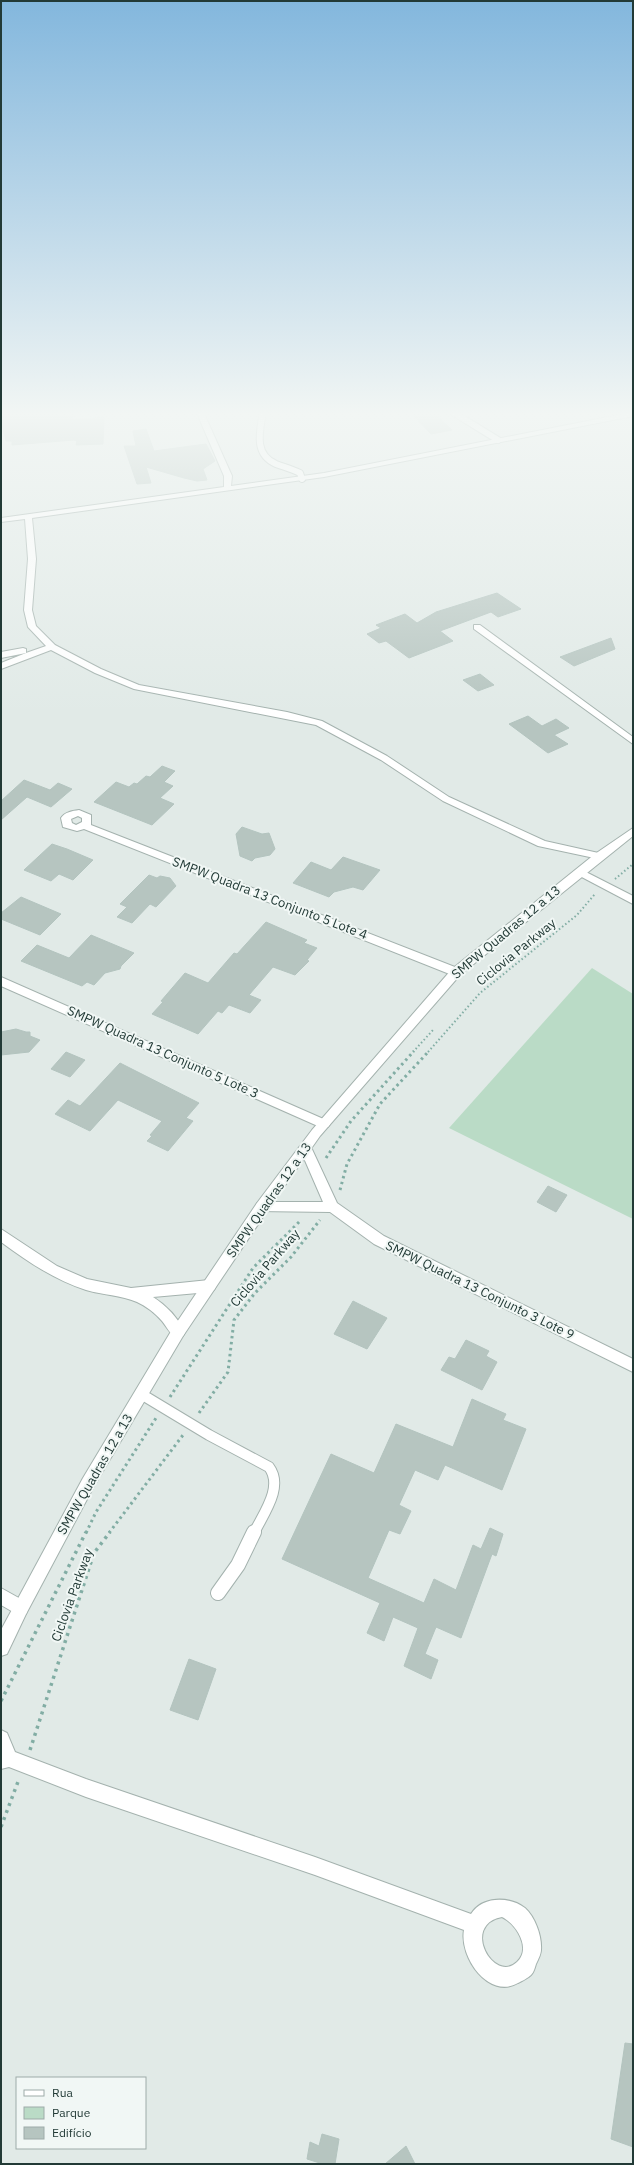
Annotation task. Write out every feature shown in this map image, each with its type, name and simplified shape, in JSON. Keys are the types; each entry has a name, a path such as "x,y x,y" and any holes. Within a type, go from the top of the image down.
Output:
{"street":[{"path":"1,520 52,512"},
{"path":"28,515 32,559 28,610 32,627 52,647 98,671 137,686 287,715 319,723 384,758 446,799 542,844 599,856"},
{"path":"477,627 633,741"},
{"path":"1,655 52,647"},
{"path":"1,666 13,660 52,647"},
{"name":"SMPW Quadra 13 Conjunto 5 Lote 4","path":"84,826 351,929 456,972"},
{"name":"SMPW Quadras 12 a 13","path":"1,1648 20,1608 88,1483 178,1332 262,1207 324,1124 456,972 599,856 633,831"},
{"path":"580,872 633,900"},
{"name":"SMPW Quadra 13 Conjunto 5 Lote 3","path":"1,981 324,1124"},
{"path":"262,1207 332,1207 306,1149"},
{"name":"SMPW Quadra 13 Conjunto 3 Lote 9","path":"332,1207 379,1240 633,1366"},
{"path":"1,1235 37,1260 70,1278 81,1282 133,1293 152,1302 168,1315 178,1332"},
{"path":"133,1293 210,1286"},
{"path":"1,1596 20,1608"},
{"path":"1,1739 11,1761 308,1864 475,1925"}],"lane":[{"path":"141,1394 191,1424 266,1464 273,1470 276,1482 273,1494 238,1565 218,1593"}],"path":[{"name":"Ciclovia Parkway","path":"1,1827 11,1761 94,1553 191,1424 228,1372 234,1320 256,1293 291,1257 337,1201 347,1164 380,1104 448,1031 480,993 577,915 606,885 633,864"},
{"path":"317,1171 351,1122 433,1030"},
{"path":"1,1701 96,1512 253,1268 300,1221 305,1207"}],"green space":[{"path":"592,968 633,994 633,1219 449,1128"}],"building":[{"path":"497,593 521,609 498,617 491,612 440,631 453,641 409,658 386,641 379,643 367,634 381,628 376,625 405,614 417,623 436,612"},
{"path":"611,638 615,649 574,666 560,657"},
{"path":"480,674 494,685 478,691 463,680"},
{"path":"528,716 542,726 556,719 569,728 554,735 568,744 548,753 509,724"},
{"path":"162,766 175,771 164,782 173,786 160,798 174,804 152,825 94,802 116,782 129,787 134,783 137,784 146,776 150,777"},
{"path":"24,780 50,790 58,783 72,789 51,807 27,797 1,820 1,801"},
{"path":"242,827 262,834 269,833 275,849 270,855 255,858 252,861 240,856 236,834"},
{"path":"52,844 93,860 73,880 59,874 51,881 24,870"},
{"path":"343,857 380,870 363,890 353,887 334,892 329,897 293,883 311,862 331,870"},
{"path":"149,875 157,878 160,876 170,878 176,886 156,907 150,904 132,923 117,917 127,907 120,904"},
{"path":"21,897 61,914 40,935 1,919 1,913"},
{"path":"266,922 307,940 304,943 317,948 307,960 309,961 295,975 273,967 249,995 261,1000 250,1013 229,1005 222,1013 218,1011 198,1034 152,1014 185,973 208,983 234,953 237,954"},
{"path":"91,935 134,953 121,966 120,969 105,973 94,985 87,982 82,986 21,961 37,945 69,958"},
{"path":"16,1029 30,1032 30,1036 40,1040 29,1052 1,1055 1,1032"},
{"path":"66,1052 85,1060 70,1077 51,1069"},
{"path":"120,1063 199,1103 186,1118 193,1121 168,1151 147,1141 162,1121 118,1100 90,1131 55,1114 68,1100 80,1106"},
{"path":"548,1186 567,1195 556,1212 537,1202"},
{"path":"353,1301 387,1318 367,1349 334,1334"},
{"path":"466,1340 489,1351 486,1356 497,1362 482,1390 441,1370 449,1357 455,1359"},
{"path":"472,1399 506,1414 503,1420 526,1429 502,1490 445,1465 438,1480 415,1470 399,1505 411,1511 400,1534 389,1530 368,1578 424,1603 434,1579 456,1590 473,1545 481,1549 490,1528 503,1534 496,1556 492,1554 461,1638 436,1627 425,1654 438,1660 431,1679 404,1666 418,1628 393,1617 384,1641 367,1633 380,1603 282,1559 331,1454 374,1473 396,1424 453,1447"},
{"path":"189,1659 216,1669 198,1720 170,1710"},
{"path":"625,2043 633,2044 633,2147 611,2139"},
{"path":"322,2134 339,2139 335,2164 323,2164 307,2159 310,2142 319,2146"},
{"path":"406,2146 415,2164 385,2164"}]}
